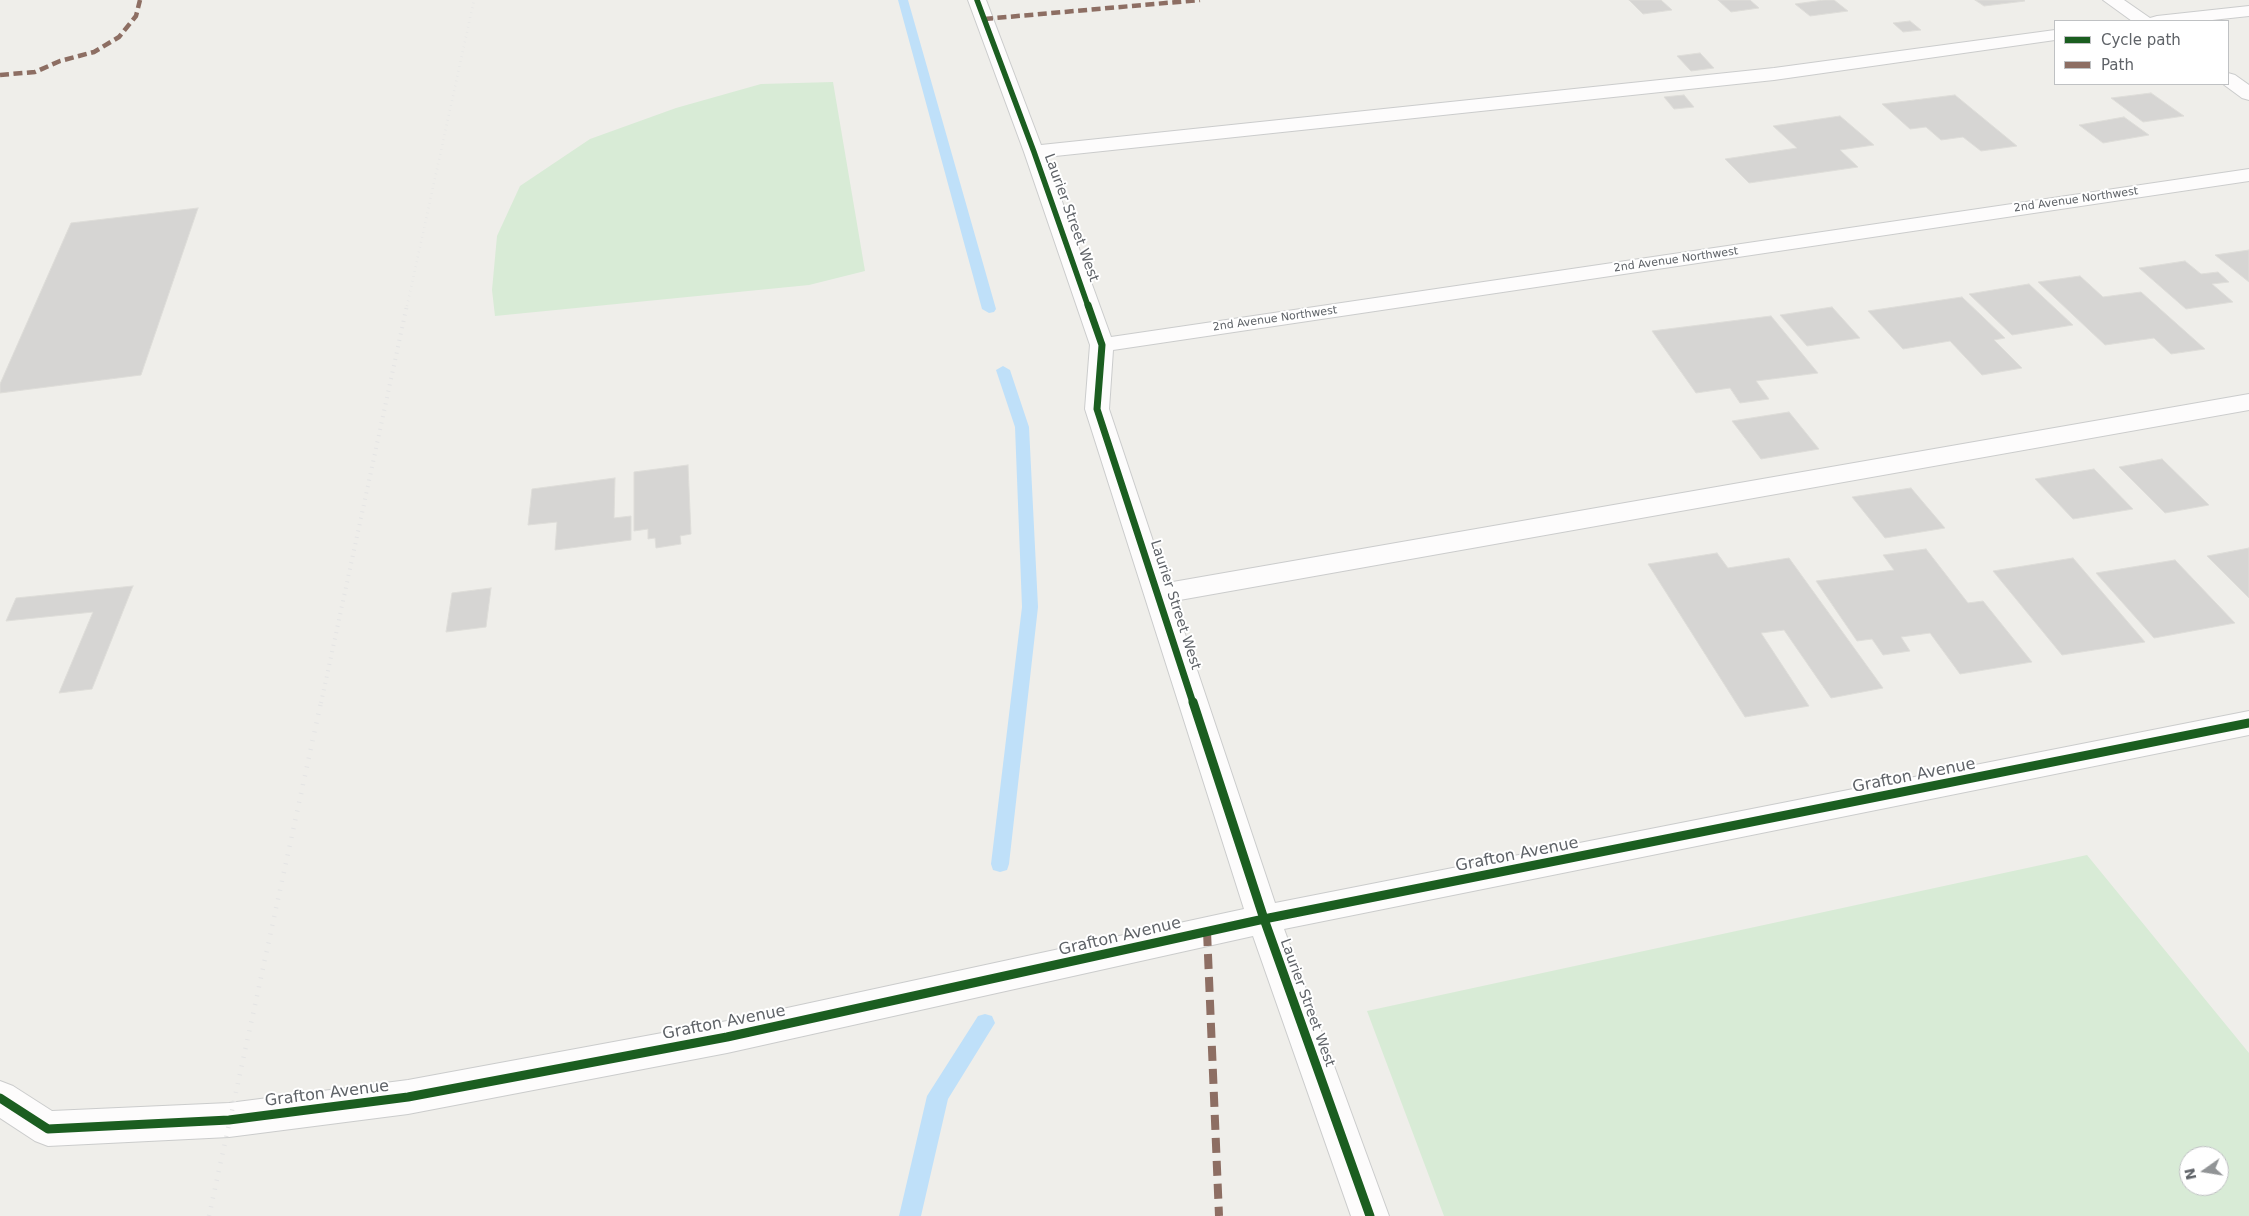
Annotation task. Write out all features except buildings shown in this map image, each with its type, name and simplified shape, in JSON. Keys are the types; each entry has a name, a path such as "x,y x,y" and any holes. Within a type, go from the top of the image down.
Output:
{"street":[{"name":"Laurier Street West","path":"976,0 1034,152 1102,344 1097,408 1264,919 1370,1216"},
{"path":"2112,0 2142,20"},
{"path":"2167,20 2249,11"},
{"path":"1034,152 1774,74 2054,35"},
{"path":"2229,80 2249,94"},
{"name":"2nd Avenue Northwest","path":"1102,344 2249,175"},
{"path":"1159,594 2249,402"},
{"name":"Grafton Avenue","path":"0,1098 48,1129 229,1120 408,1097 727,1037 1264,919 2249,723"}],"green space":[{"path":"833,82 865,271 809,285 495,316 492,290 497,236 520,186 590,139 676,108 761,84"},
{"path":"2087,855 2249,1053 2249,1216 1444,1216 1367,1011"}],"waterway":[{"path":"903,0 989,309"},
{"path":"1000,864 1030,607 1022,427 1003,370"},
{"path":"910,1216 938,1096 985,1023"}],"railway":[{"path":"407,306 474,0"},
{"path":"321,703 407,305"},
{"path":"209,1216 321,702"}],"marked path":[{"path":"0,75 35,72 60,61 94,52 119,37 136,16 140,0"},
{"path":"984,19 1200,0"},
{"path":"1207,931 1219,1216"}],"cycle path":[{"path":"977,0 1034,152 1102,345 1097,409 1264,919 1370,1216"},
{"path":"0,1098 48,1129 229,1120 408,1097 727,1037 1264,919 2249,723"}]}
